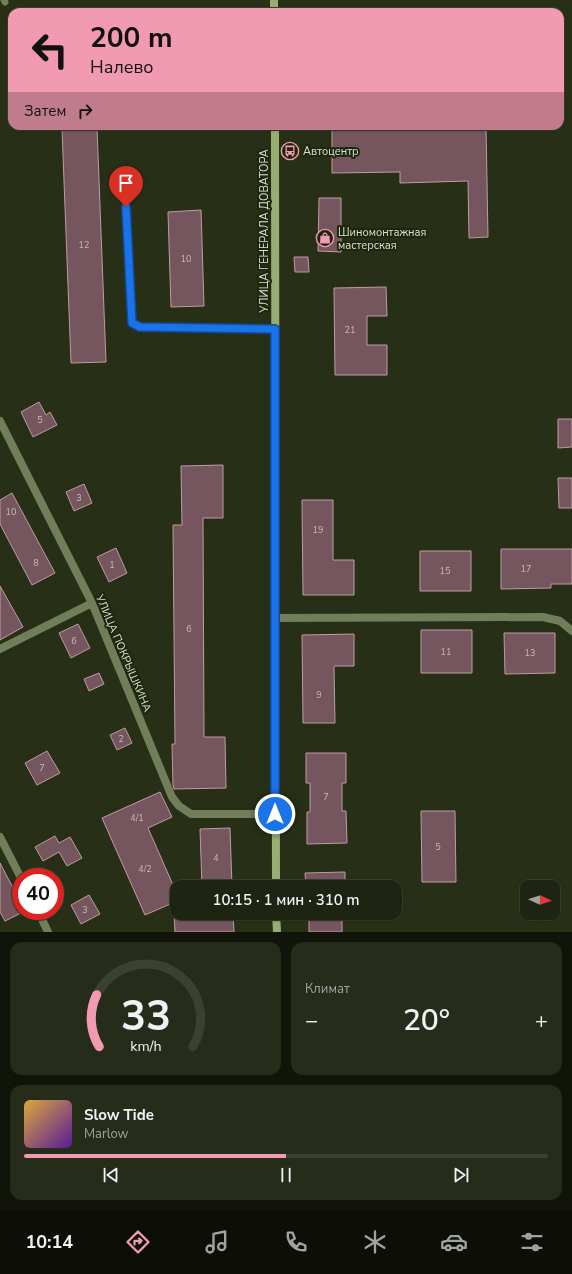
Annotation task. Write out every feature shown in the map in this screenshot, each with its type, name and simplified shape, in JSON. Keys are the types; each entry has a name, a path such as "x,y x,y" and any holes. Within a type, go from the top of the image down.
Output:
{"street":[{"name":"УЛИЦА ГЕНЕРАЛА ДОВАТОРА","path":"274,130 276,880"},
{"name":"УЛИЦА ПОКРЫШКИНА","path":"0,421 92,603 172,797 179,806 191,814 275,814"},
{"path":"0,649 92,603"},
{"path":"275,618 543,617 560,621 572,631"},
{"path":"0,837 16,868"},
{"path":"42,920 48,932"},
{"path":"276,920 277,932"}],"lane":[{"path":"124,178 132,323 140,327 275,329"}],"building":[{"path":"62,130 97,130 106,362 71,363"},
{"path":"332,130 486,130 488,237 469,238 468,181 400,183 400,172 332,173"},
{"path":"319,198 341,198 341,252 318,251"},
{"path":"201,210 204,306 171,307 168,212"},
{"path":"294,257 308,257 309,272 295,272"},
{"path":"386,287 387,316 367,316 367,345 387,345 387,375 335,375 334,288"},
{"path":"39,402 46,415 50,412 57,425 33,437 21,412"},
{"path":"558,419 572,419 572,447 558,448"},
{"path":"223,465 223,518 203,518 204,737 225,737 226,788 174,789 172,744 175,744 173,525 182,525 181,466"},
{"path":"558,478 572,478 572,508 559,508"},
{"path":"84,484 92,503 74,511 66,492"},
{"path":"12,493 55,573 32,585 0,524 0,500"},
{"path":"302,500 333,500 333,560 354,560 354,595 303,595"},
{"path":"116,548 127,573 109,582 97,557"},
{"path":"501,549 572,549 572,584 551,584 551,588 501,589"},
{"path":"420,551 471,551 471,591 420,591"},
{"path":"0,586 23,627 0,640"},
{"path":"78,624 90,648 71,658 59,633"},
{"path":"421,630 472,630 472,673 421,673"},
{"path":"504,633 555,633 555,673 505,674"},
{"path":"354,634 354,666 334,666 335,723 303,723 302,635"},
{"path":"99,673 104,684 89,691 84,679"},
{"path":"125,728 132,743 117,750 110,735"},
{"path":"47,751 60,773 37,785 25,763"},
{"path":"306,753 346,753 346,783 342,783 342,811 346,811 347,843 307,844 307,812 310,812 310,783 306,783"},
{"path":"160,792 172,817 148,828 171,880 170,904 145,915 102,818"},
{"path":"421,811 455,811 456,882 422,882"},
{"path":"230,828 232,880 202,880 200,829"},
{"path":"55,836 59,843 70,837 82,858 67,866 59,852 43,861 35,847"},
{"path":"0,863 12,886 12,918 5,921 0,912"},
{"path":"345,872 345,880 306,880 305,873"},
{"path":"89,895 100,914 81,924 71,905"},
{"path":"174,920 233,920 234,932 175,932"},
{"path":"309,920 342,920 342,932 309,932"}],"place":[{"name":"Автоцентр","path":"290,151"},
{"name":"Шиномонтажная мастерская","path":"325,238"}],"route":[{"path":"126,207 132,323 140,327 275,329 275,814"}]}
